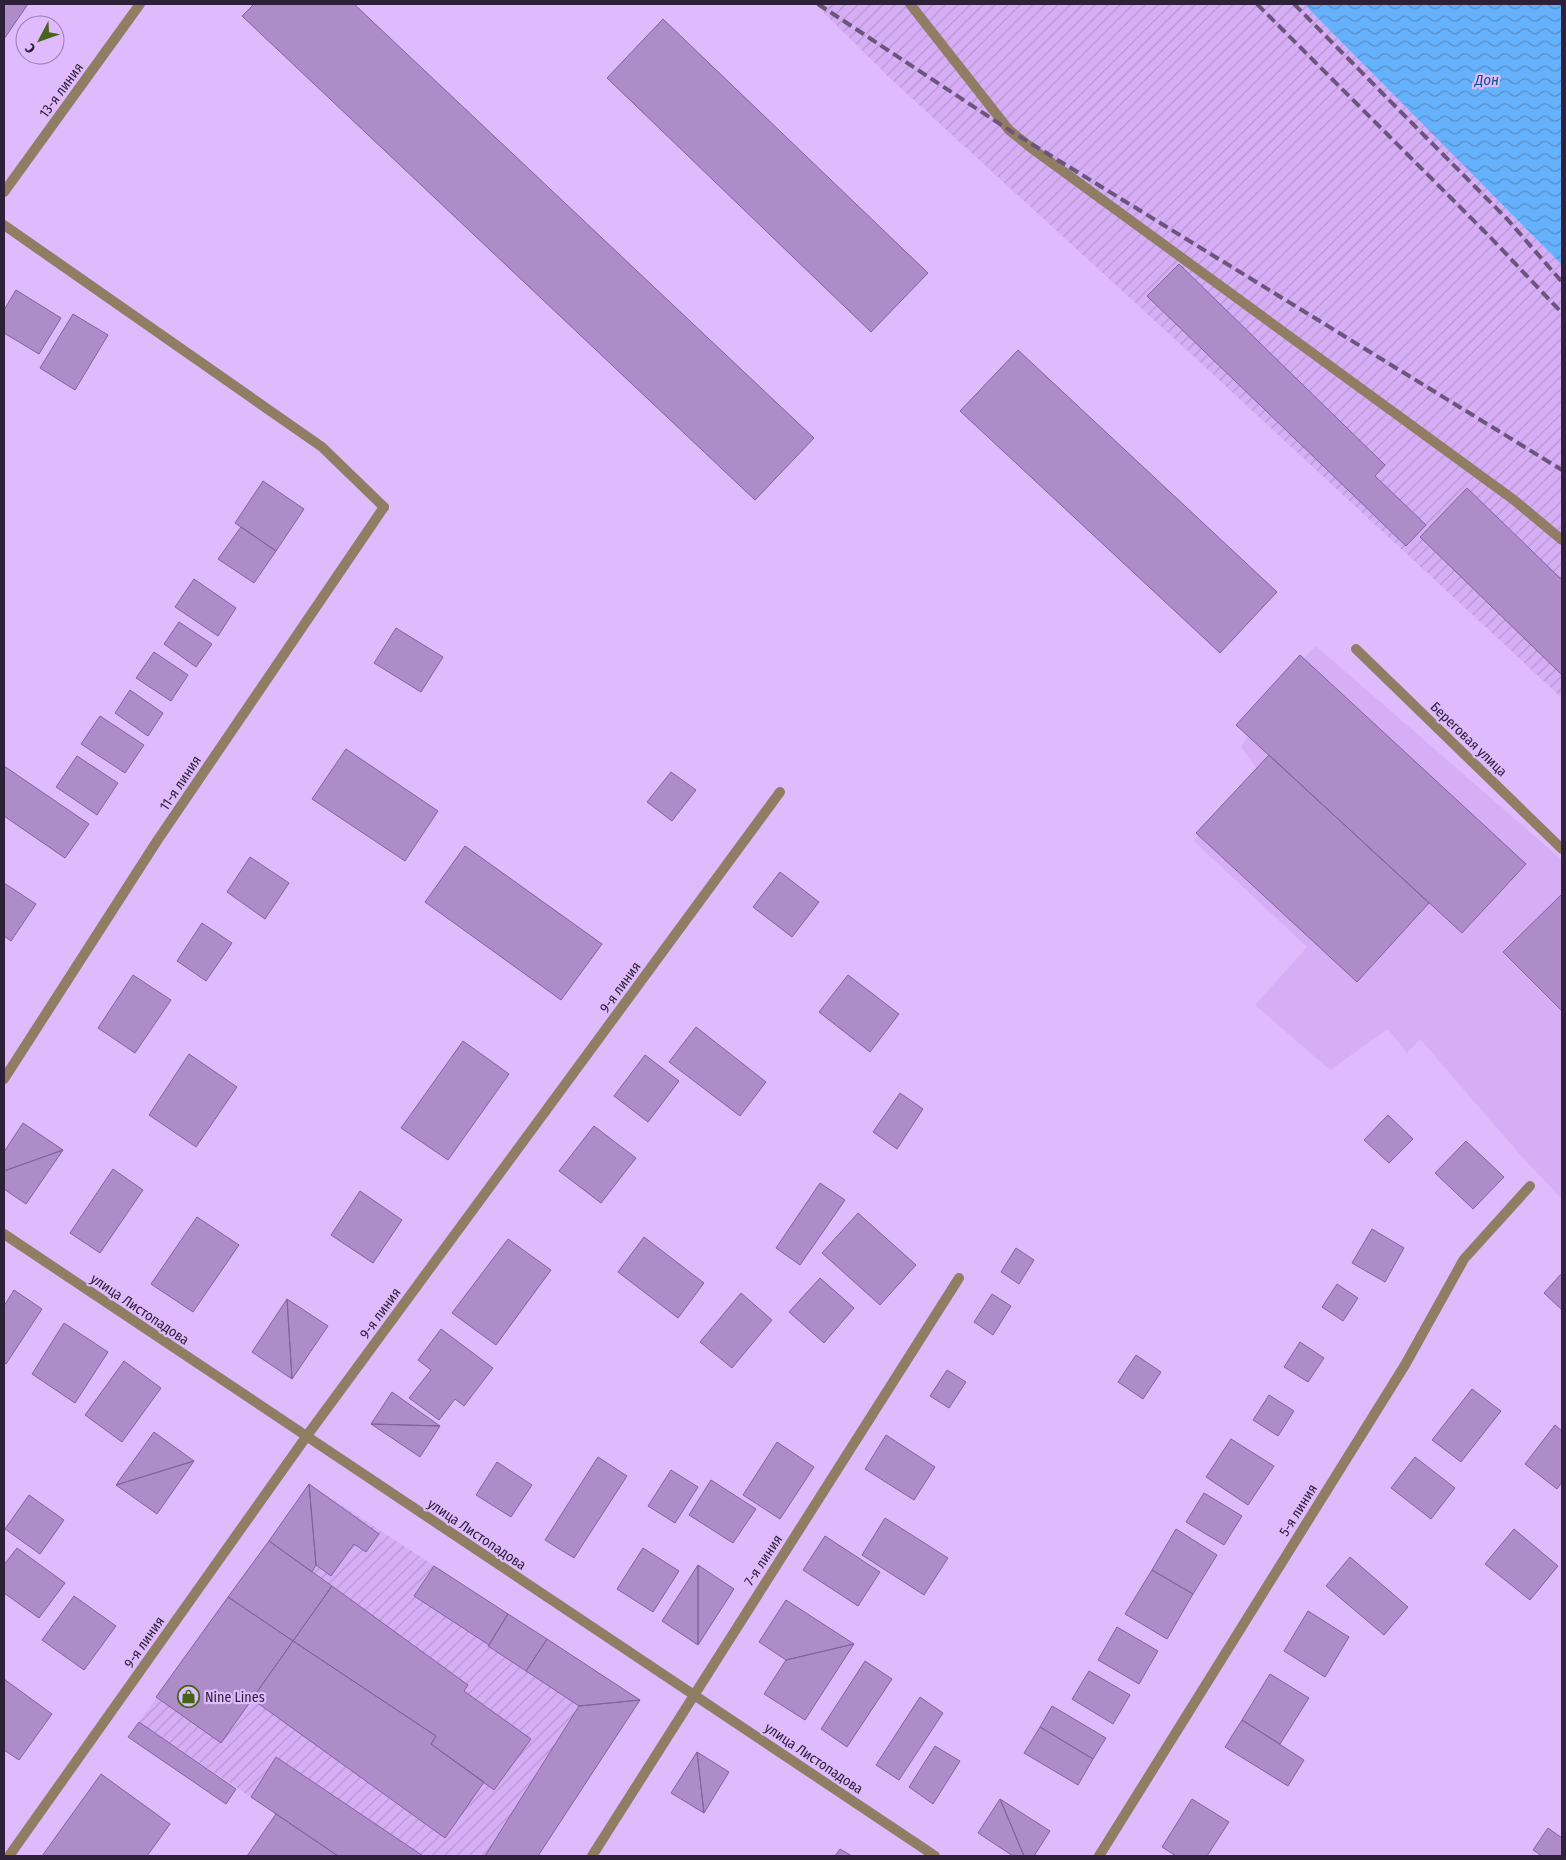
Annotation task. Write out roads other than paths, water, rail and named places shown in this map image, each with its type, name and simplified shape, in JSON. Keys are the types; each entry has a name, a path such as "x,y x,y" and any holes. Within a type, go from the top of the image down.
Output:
{"street":[{"name":"13-я линия","path":"4,192 140,4"},
{"path":"910,4 1009,130 1514,500 1562,540"},
{"name":"11-я линия","path":"4,225 322,447 384,507 157,841 4,1078"},
{"name":"Береговая улица","path":"1356,649 1562,849"},
{"name":"9-я линия","path":"9,1856 306,1436 780,792"},
{"name":"5-я линия","path":"1099,1856 1405,1365 1464,1259 1530,1186"},
{"name":"улица Листопадова","path":"4,1234 935,1856"},
{"name":"7-я линия","path":"592,1856 959,1278"}],"water":[{"name":"Дон","path":"1304,4 1562,4 1562,265"}],"railway":[{"path":"818,4 1009,130 1562,470"},
{"path":"1257,4 1491,238 1562,313"},
{"path":"1294,4 1508,220 1562,282"}],"place":[{"name":"Nine Lines","path":"189,1697"}]}
